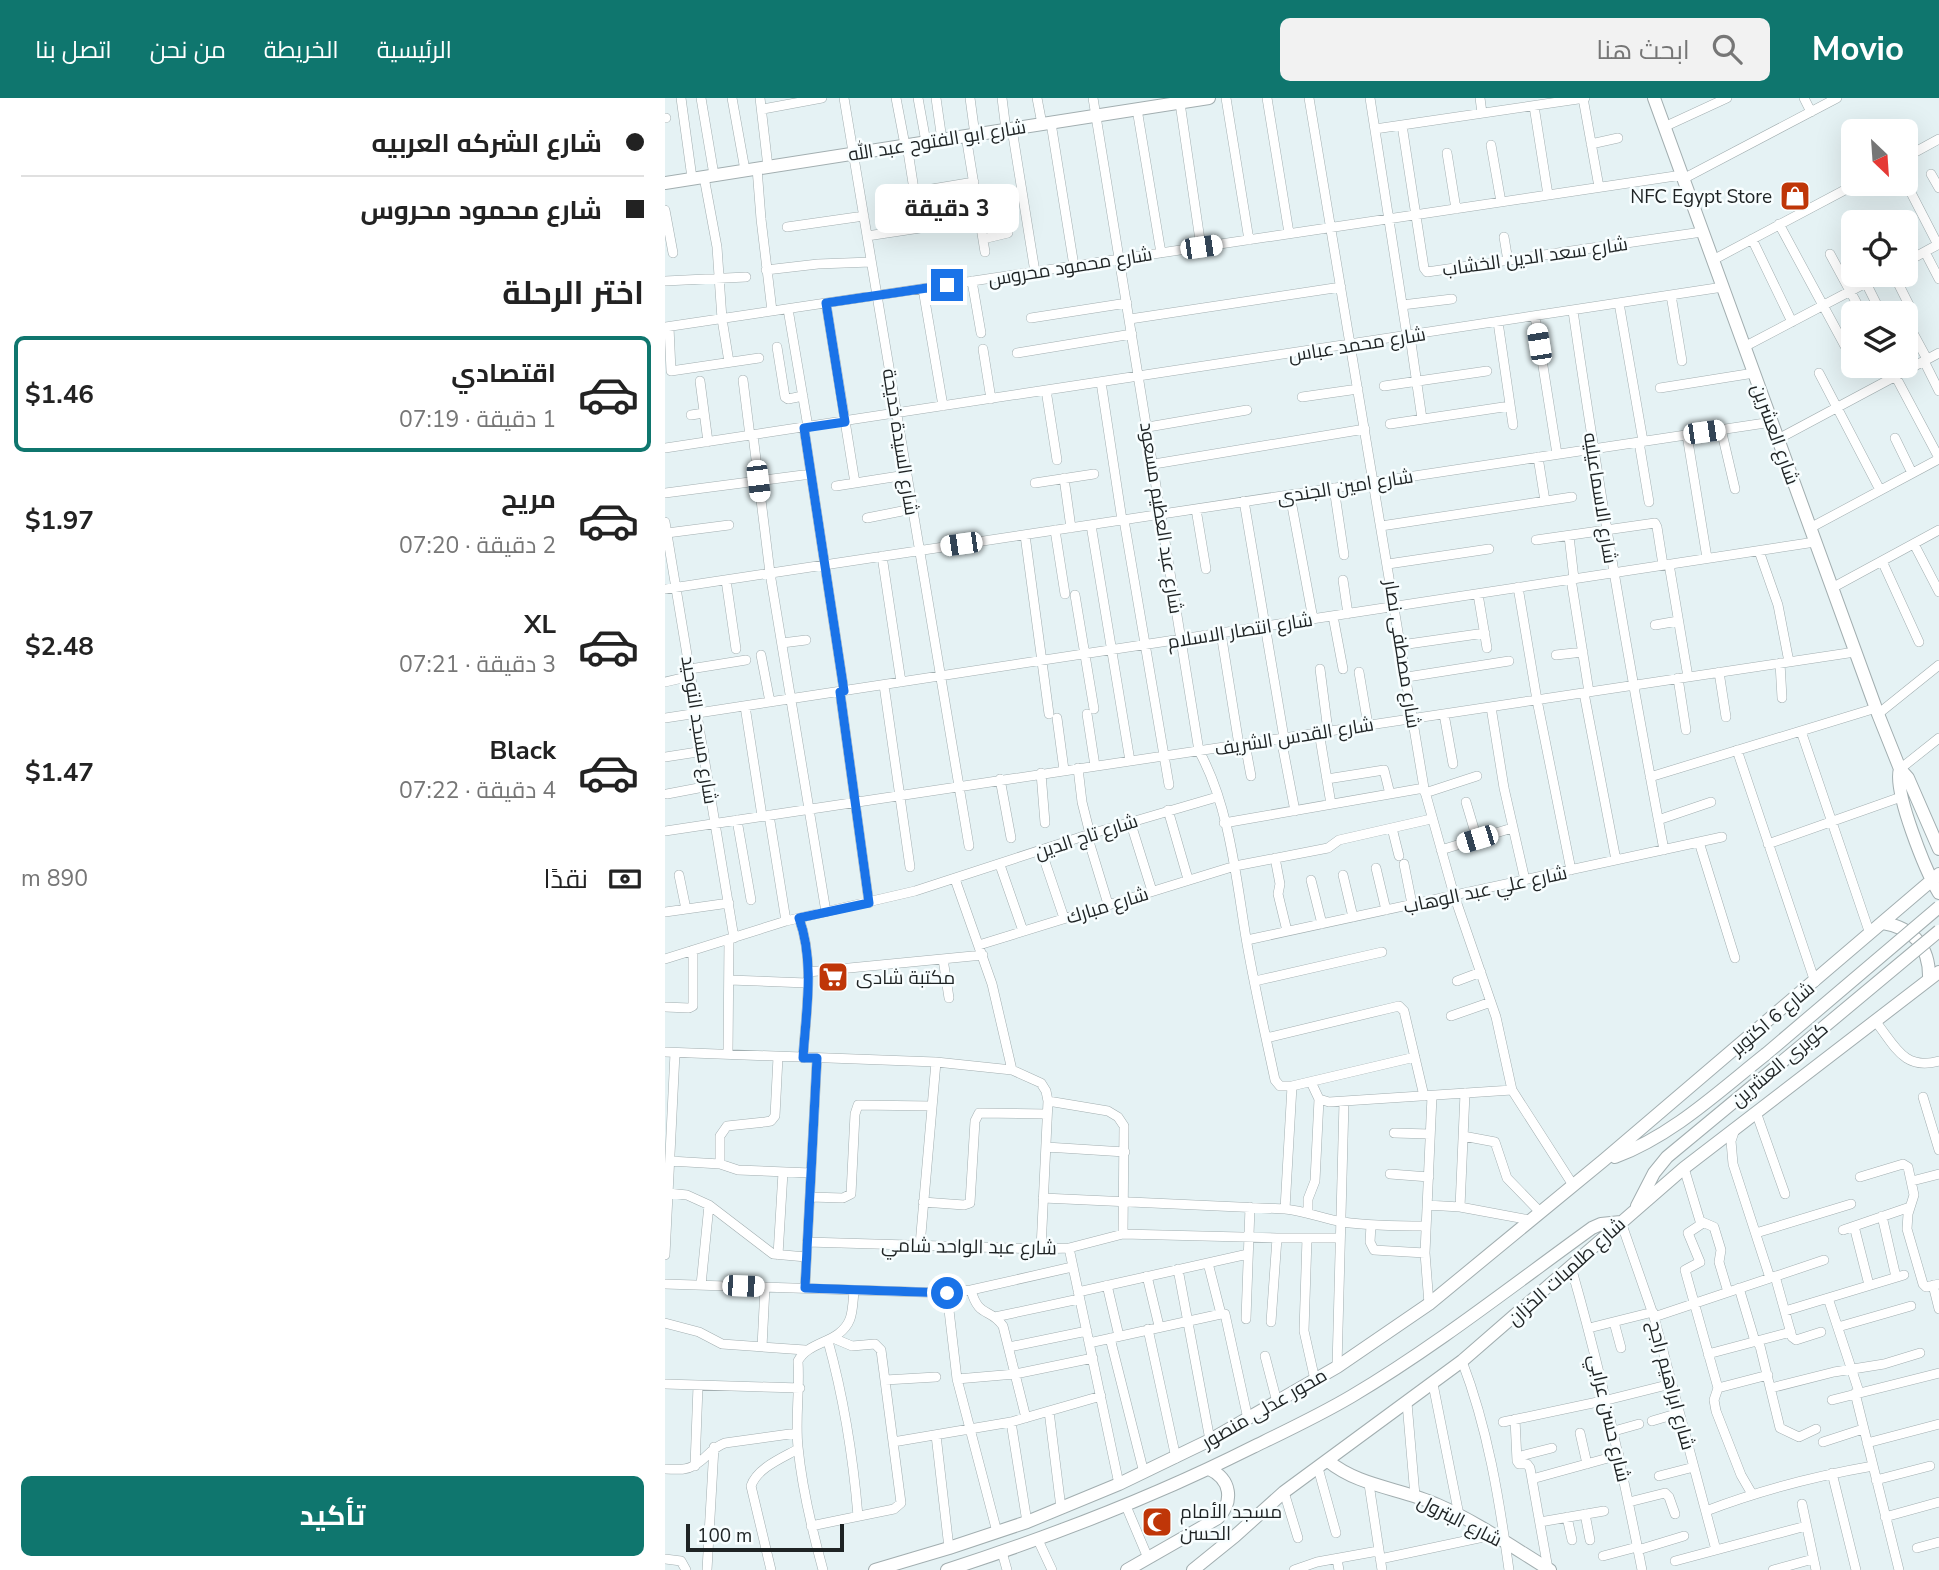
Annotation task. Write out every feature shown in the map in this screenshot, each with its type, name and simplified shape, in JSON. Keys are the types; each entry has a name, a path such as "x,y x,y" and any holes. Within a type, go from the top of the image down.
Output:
{"main road":[{"name":"شارع ابو الفتوح عبد الله","path":"665,183 1209,98"},
{"name":"شارع العشرين","path":"1654,98 1877,711 1900,769 1908,778 1939,849"},
{"name":"شارع العشرين","path":"1900,769 1898,782 1901,797 1935,877 1939,893"},
{"name":"شارع 6 اكتوبر","path":"1604,1160 1935,877"},
{"name":"كوبرى العشرين","path":"1604,1160 1640,1146 1674,1127 1766,1054 1939,908"},
{"path":"1883,923 1897,925 1919,940 1934,976"},
{"name":"كوبرى العشرين","path":"1635,1210 1649,1182 1667,1157 1939,931"},
{"name":"شارع طلمبات الخزان","path":"1200,1568 1284,1492 1462,1361 1683,1168 1934,976"},
{"name":"محور عدلى منصور","path":"875,1570 1027,1522 1144,1473 1248,1419 1337,1367 1429,1304 1604,1160"},
{"name":"محور عدلى منصور","path":"947,1570 1038,1540 1126,1506 1209,1469 1352,1396 1420,1352 1592,1228 1621,1222"},
{"name":"شارع البترول","path":"1323,1464 1369,1484 1415,1496 1459,1515 1549,1569"},
{"path":"1127,1570 1218,1518 1224,1511 1229,1495 1227,1486 1217,1473 1209,1469"}],"street":[{"path":"681,98 703,177 720,279 722,319 729,362"},
{"path":"701,98 703,177"},
{"path":"732,98 757,168"},
{"path":"761,98 757,168 772,311"},
{"path":"762,109 822,98"},
{"name":"شارع السيدة خديجة","path":"844,98 969,846"},
{"path":"896,98 920,228"},
{"path":"918,98 926,142"},
{"path":"936,98 942,140"},
{"path":"970,98 974,182 985,252"},
{"path":"1002,98 1035,272"},
{"path":"1037,98 1046,124 1074,266"},
{"name":"شارع عبد العظيم مسعود","path":"1093,98 1199,751 1217,797 1235,866 1275,1080 1280,1086 1292,1086"},
{"path":"1226,98 1249,240"},
{"path":"1267,98 1289,233"},
{"name":"شارع مصطفى نصار","path":"1309,98 1431,818 1491,1002 1513,1090 1573,1185"},
{"path":"1370,98 1422,419"},
{"path":"1480,98 1482,113"},
{"path":"1374,129 1584,98 1599,187"},
{"path":"1664,127 1727,98"},
{"path":"1804,98 1811,112"},
{"name":"شارع محمود محروس","path":"667,327 1599,187 1683,177 1837,98"},
{"path":"1180,103 1201,247"},
{"path":"1534,106 1548,195"},
{"path":"1137,109 1161,253"},
{"path":"1402,125 1415,215"},
{"path":"1591,144 1618,138"},
{"path":"1918,150 1939,139"},
{"path":"1491,145 1501,202"},
{"path":"1447,153 1456,209"},
{"path":"1931,174 1939,188"},
{"path":"914,192 974,182"},
{"path":"1713,260 1841,192"},
{"path":"1913,196 1939,245 1918,256"},
{"path":"665,210 673,253"},
{"name":"شارع سعد الدين الخشاب","path":"1415,215 1424,268 1427,272 1702,232"},
{"path":"787,227 864,216"},
{"path":"867,236 980,219"},
{"path":"1779,225 1841,339"},
{"path":"983,239 1008,233"},
{"path":"1504,237 1508,261"},
{"path":"1752,239 1791,322"},
{"path":"1925,252 1939,279"},
{"path":"1830,254 1855,301"},
{"path":"766,270 871,262"},
{"path":"665,281 745,277"},
{"path":"972,281 982,333"},
{"path":"1130,319 1341,287"},
{"name":"شارع محمد عباس","path":"665,448 1723,287"},
{"path":"1744,347 1858,287"},
{"path":"923,289 943,406"},
{"path":"1671,295 1682,361"},
{"path":"1402,305 1452,299"},
{"path":"826,303 855,483"},
{"path":"1031,318 1127,303"},
{"path":"1619,303 1649,502"},
{"path":"788,309 803,396 811,474 869,903"},
{"name":"شارع الاسماعيليه","path":"1573,311 1632,685 1664,850"},
{"path":"1535,316 1557,454"},
{"path":"1497,322 1513,425"},
{"path":"667,327 671,370 759,358"},
{"path":"1017,353 1132,334"},
{"path":"1918,345 1939,391"},
{"path":"776,347 785,397 788,399 803,396"},
{"path":"983,349 991,399"},
{"path":"1918,364 1939,353"},
{"path":"1384,386 1486,372"},
{"path":"1660,388 1754,373"},
{"path":"1819,373 1880,491"},
{"path":"1778,439 1891,378"},
{"path":"1810,528 1939,459 1896,378"},
{"path":"743,380 770,573 826,912"},
{"path":"700,381 708,442"},
{"path":"1101,382 1169,785"},
{"path":"1302,397 1358,388"},
{"path":"1046,390 1057,460"},
{"path":"1390,424 1510,406"},
{"path":"1148,427 1247,410"},
{"path":"691,415 705,413"},
{"name":"شارع امين الجندى","path":"665,589 1772,422"},
{"path":"1154,464 1365,429"},
{"path":"1721,429 1735,488"},
{"path":"1687,435 1707,558"},
{"path":"1895,438 1912,473"},
{"path":"1538,457 1545,501"},
{"path":"665,493 811,474"},
{"path":"1035,483 1094,474"},
{"path":"836,486 906,475"},
{"path":"1064,478 1071,528"},
{"path":"1334,488 1344,555"},
{"path":"1290,495 1313,619"},
{"path":"1381,526 1572,497"},
{"path":"1244,501 1295,811"},
{"path":"867,518 912,509"},
{"path":"1196,509 1206,569"},
{"name":"شارع مسجد التوحيد","path":"665,522 729,903 732,938 728,1054"},
{"path":"1536,540 1655,523 1678,621 1686,730"},
{"path":"667,533 729,525"},
{"path":"1091,525 1130,761"},
{"path":"1055,530 1085,654 1095,766"},
{"path":"1832,587 1939,530"},
{"path":"1025,535 1042,661 1064,770"},
{"path":"1569,536 1586,692 1616,860"},
{"name":"شارع انتصار الاسلام","path":"665,718 1815,542"},
{"path":"1914,544 1939,592"},
{"path":"1388,564 1489,549"},
{"path":"1759,551 1778,605 1784,662 1782,698"},
{"path":"882,556 901,682"},
{"path":"1882,561 1919,642"},
{"path":"726,580 736,649"},
{"path":"1343,580 1348,614"},
{"path":"1518,587 1537,700 1571,870"},
{"path":"1478,594 1487,648"},
{"path":"1333,616 1343,669"},
{"path":"1655,625 1678,621"},
{"path":"1401,645 1485,632"},
{"path":"1221,633 1242,744 1251,776"},
{"path":"782,643 806,640"},
{"path":"1556,655 1583,652"},
{"name":"شارع القدس الشريف","path":"665,831 1855,652"},
{"path":"761,655 770,702"},
{"path":"665,682 691,672 746,660"},
{"path":"1407,677 1509,662"},
{"path":"1650,777 1877,711 1939,665"},
{"path":"1320,669 1331,804"},
{"path":"1359,672 1368,725"},
{"path":"1719,672 1726,717"},
{"path":"884,685 910,867"},
{"path":"745,706 786,921"},
{"path":"1491,707 1512,828 1525,880"},
{"path":"1444,714 1453,764"},
{"path":"1801,731 1870,934"},
{"path":"1900,769 1939,738"},
{"path":"1737,750 1815,982"},
{"path":"665,757 704,751"},
{"path":"1078,768 1089,834 1108,904"},
{"path":"1327,779 1384,769 1390,794"},
{"path":"1041,774 1045,823"},
{"path":"1224,823 1425,790 1477,776"},
{"path":"1000,779 1011,838"},
{"path":"667,793 709,786"},
{"name":"شارع تاج الدين","path":"665,959 786,921 869,903 955,879 1130,821 1217,797"},
{"path":"1768,844 1901,797"},
{"path":"1466,802 1477,839"},
{"path":"1658,820 1711,802"},
{"path":"1168,810 1188,879"},
{"name":"شارع مبارك","path":"979,945 1188,879 1235,866 1328,848 1339,840 1431,818"},
{"path":"737,820 751,900"},
{"path":"1130,821 1152,891"},
{"path":"1392,828 1412,904"},
{"path":"1441,850 1512,828"},
{"name":"شارع علي عبد الوهاب","path":"1247,940 1722,837"},
{"path":"1699,842 1735,958"},
{"path":"1041,850 1064,918"},
{"path":"1275,858 1280,884 1278,894 1287,931"},
{"path":"1000,865 1023,931"},
{"path":"1376,868 1386,910"},
{"path":"1343,874 1353,917"},
{"path":"679,875 686,909"},
{"path":"955,879 983,956 1012,1070"},
{"path":"1311,880 1322,924"},
{"path":"665,912 729,903"},
{"path":"799,918 805,935 808,972 803,1058"},
{"path":"665,1007 693,1006 692,950"},
{"path":"1255,981 1382,952"},
{"path":"808,972 983,956"},
{"path":"943,960 949,998"},
{"path":"1457,981 1481,972"},
{"path":"729,980 807,983"},
{"path":"1451,1016 1491,1002"},
{"path":"1266,1038 1399,1006 1404,1010 1428,1096 1430,1134 1425,1253 1429,1304"},
{"path":"1876,1022 1910,1062 1921,1065 1939,1061"},
{"path":"665,1255 670,1052 936,1062 1012,1070 1041,1083 1047,1091 1048,1101 1041,1249"},
{"path":"1285,1209 1292,1086 1415,1056"},
{"path":"720,1164 720,1136 727,1126 771,1121 775,1116 778,1057"},
{"path":"805,1288 817,1058"},
{"path":"919,1245 936,1062"},
{"path":"1308,1212 1308,1199 1315,1181 1319,1099 1311,1082"},
{"path":"1319,1099 1344,1102 1513,1090"},
{"path":"1460,1207 1465,1093"},
{"path":"1923,1097 1939,1150"},
{"path":"1048,1101 1108,1111 1118,1116 1124,1126 1123,1234"},
{"path":"1337,1367 1344,1102"},
{"path":"810,1197 843,1198 851,1194 855,1114 858,1105 932,1106"},
{"path":"1756,1112 1785,1194"},
{"path":"923,1202 964,1205 970,1203 975,1121 979,1113 1047,1114"},
{"path":"1736,1128 1731,1141 1733,1164 1791,1332 1796,1340 1821,1332"},
{"path":"1394,1132 1430,1134"},
{"path":"1463,1136 1495,1142 1507,1178 1535,1216"},
{"path":"1046,1147 1125,1152"},
{"path":"668,1167 720,1164 738,1170 811,1173"},
{"path":"1860,1177 1903,1164 1907,1167 1915,1195 1907,1214 1907,1228 1922,1283 1926,1287 1936,1285 1939,1309"},
{"path":"1683,1168 1699,1217 1703,1223 1714,1227 1722,1253 1719,1262 1728,1292"},
{"path":"778,1255 783,1172"},
{"path":"1390,1174 1429,1177"},
{"path":"1912,1181 1939,1174"},
{"path":"668,1193 687,1195 709,1205 767,1251 778,1255 806,1257"},
{"path":"1043,1198 1285,1209 1308,1212 1340,1222 1426,1226"},
{"path":"1756,1233 1851,1204"},
{"path":"701,1285 709,1205"},
{"path":"1427,1205 1535,1216"},
{"path":"1246,1320 1250,1207"},
{"path":"1843,1230 1910,1207"},
{"path":"1785,1311 1900,1276 1882,1216"},
{"name":"شارع ابراهيم راجح","path":"1621,1222 1653,1314 1716,1550"},
{"path":"1703,1223 1688,1234 1700,1261 1685,1270 1718,1388 1714,1400 1716,1411 1741,1475 1752,1494"},
{"path":"1371,1225 1370,1242 1374,1250 1425,1253"},
{"path":"1854,1226 1869,1285"},
{"name":"شارع عبد الواحد شامي","path":"807,1242 1041,1249 1069,1248 1123,1234 1339,1238"},
{"path":"1271,1322 1277,1238"},
{"path":"1307,1238 1304,1331 1315,1380"},
{"path":"1069,1248 1119,1484"},
{"path":"995,1317 1107,1285 1248,1254"},
{"path":"1589,1328 1694,1304 1824,1260"},
{"path":"1208,1263 1221,1314"},
{"path":"665,1284 947,1293 1072,1267"},
{"name":"شارع حسن عرابي","path":"1571,1267 1607,1400 1642,1570"},
{"path":"1178,1269 1210,1440"},
{"path":"1147,1276 1159,1326"},
{"path":"1107,1285 1114,1337 1144,1473"},
{"path":"762,1347 765,1287"},
{"path":"1739,1288 1761,1346 1783,1431 1799,1437 1816,1429"},
{"path":"971,1290 975,1305 995,1317 1003,1326 1026,1418"},
{"path":"665,1323 699,1332 722,1344 805,1350 830,1340 841,1332 851,1317 854,1291"},
{"path":"947,1293 957,1379 997,1532"},
{"path":"1828,1298 1853,1369 1863,1429 1899,1570"},
{"path":"1838,1327 1911,1306"},
{"path":"1089,1343 1159,1326 1226,1314 1248,1419"},
{"path":"1613,1322 1621,1348"},
{"path":"1148,1329 1176,1458"},
{"path":"1009,1348 1087,1331"},
{"path":"1708,1354 1791,1332"},
{"path":"811,1526 894,1509 901,1503 878,1346 852,1346 830,1340"},
{"path":"830,1340 848,1430 858,1516"},
{"path":"805,1350 797,1360 800,1388 798,1449 811,1526 823,1570"},
{"path":"1771,1388 1920,1353"},
{"path":"1265,1356 1277,1402"},
{"path":"957,1379 1015,1374 1093,1358"},
{"path":"1462,1361 1490,1450 1499,1539 1509,1570"},
{"path":"1832,1400 1939,1374"},
{"path":"1718,1388 1768,1375"},
{"path":"885,1380 936,1377"},
{"path":"665,1384 800,1388"},
{"path":"1433,1384 1459,1515"},
{"path":"1503,1422 1671,1384"},
{"path":"695,1466 698,1386"},
{"path":"893,1442 1011,1422 1101,1396"},
{"path":"1407,1403 1415,1496"},
{"path":"1049,1411 1061,1508"},
{"path":"1652,1421 1679,1413"},
{"path":"1515,1419 1517,1457 1519,1464 1528,1466 1532,1479 1549,1569"},
{"path":"1011,1422 1027,1522"},
{"path":"1614,1431 1639,1424"},
{"path":"1867,1443 1939,1424"},
{"path":"1823,1442 1863,1429"},
{"path":"665,1469 687,1469 695,1466 714,1447 725,1443 797,1433"},
{"path":"1580,1433 1587,1464"},
{"path":"936,1434 949,1548"},
{"path":"708,1570 714,1447"},
{"path":"1517,1457 1552,1448"},
{"path":"771,1570 751,1486 759,1473 798,1449"},
{"path":"1532,1479 1619,1455"},
{"path":"1323,1464 1336,1533"},
{"path":"1706,1511 1752,1494 1832,1473 1873,1466"},
{"path":"1876,1480 1930,1466"},
{"path":"1659,1476 1694,1467"},
{"path":"1832,1473 1856,1570"},
{"path":"1369,1484 1382,1570"},
{"path":"1284,1492 1298,1538"},
{"path":"1629,1502 1665,1493 1675,1514"},
{"path":"1885,1517 1939,1502"},
{"path":"1802,1504 1816,1570"},
{"path":"1126,1506 1148,1558"},
{"path":"1540,1522 1604,1511"},
{"path":"1585,1514 1590,1540"},
{"path":"1567,1517 1571,1539"},
{"path":"1675,1562 1806,1526"},
{"path":"1603,1556 1684,1536"},
{"path":"1294,1570 1337,1559 1499,1539"},
{"path":"1038,1540 1052,1570"},
{"path":"1917,1548 1939,1542"},
{"path":"1002,1552 1007,1570"},
{"path":"665,1559 681,1561 686,1570"},
{"path":"1337,1559 1339,1570"},
{"path":"1773,1570 1813,1559"}],"place":[{"name":"NFC Egypt Store","path":"1795,196"},
{"name":"مكتبة شادى","path":"833,977"},
{"name":"مسجد الأمام الحسن","path":"1157,1522"}],"route":[{"path":"947,285 826,303 845,422 804,428 844,691 840,692 869,903 799,918 808,954 803,1058 817,1058 805,1288 947,1293"}]}
